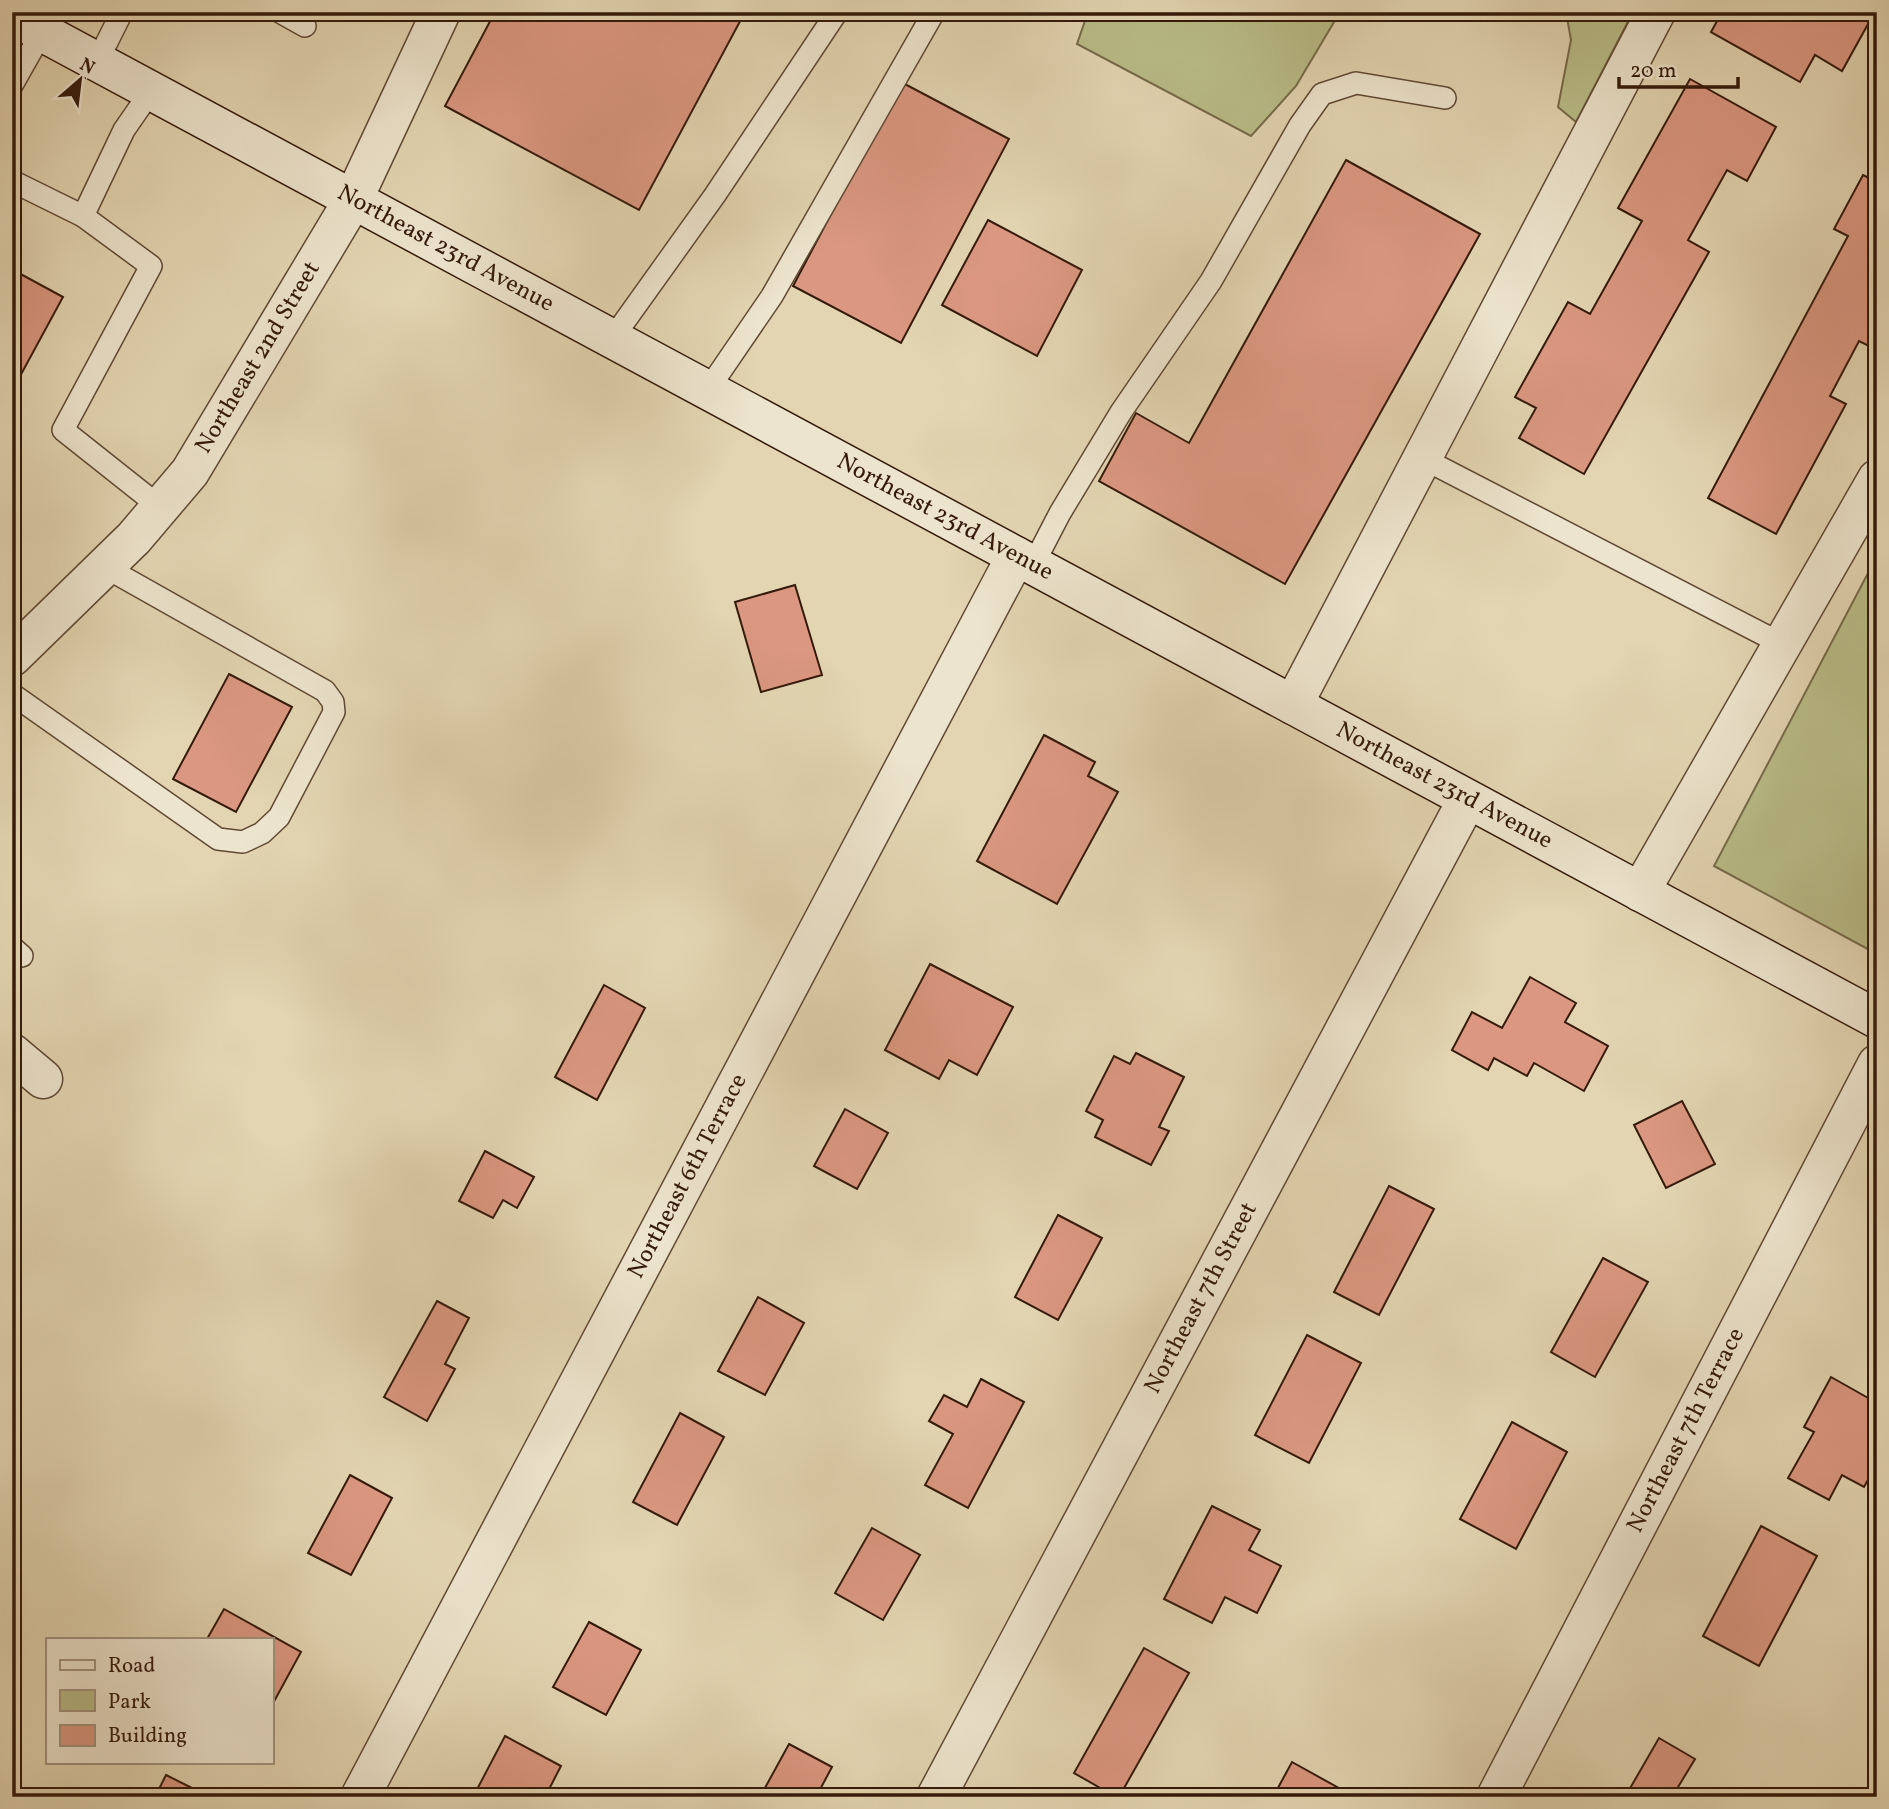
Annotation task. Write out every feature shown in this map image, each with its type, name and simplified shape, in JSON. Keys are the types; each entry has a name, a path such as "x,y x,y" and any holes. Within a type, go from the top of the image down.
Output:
{"street":[{"name":"Northeast 2nd Street","path":"12,657 134,538 190,472 353,200 441,12"},
{"path":"1293,705 1656,12"},
{"name":"Northeast 23rd Avenue","path":"27,24 1877,1019"},
{"path":"1640,892 1877,479"},
{"name":"Northeast 6th Terrace","path":"360,1797 1024,560"},
{"name":"Northeast 7th Street","path":"936,1797 1467,800"},
{"path":"12,1053 43,1079"},
{"name":"Northeast 7th Terrace","path":"1496,1797 1877,1064"}],"lane":[{"path":"97,62 122,12"},
{"path":"280,12 305,26"},
{"path":"612,339 715,195 837,12"},
{"path":"707,391 772,296 934,12"},
{"path":"12,85 27,24"},
{"path":"1024,560 1060,513 1121,412 1211,281 1300,125 1322,94 1356,83 1445,98"},
{"path":"83,216 124,130 151,91"},
{"path":"12,181 83,216 151,266 63,430 160,507"},
{"path":"1422,458 1782,644"},
{"path":"12,694 218,839 243,842 262,833 279,817 334,712 326,691 105,566"}],"green space":[{"path":"1088,12 1340,12 1296,86 1251,136 1077,44"},
{"path":"1566,12 1633,12 1576,122 1558,107 1571,40"},
{"path":"1877,556 1877,954 1714,866"}],"building":[{"path":"495,12 745,12 639,210 445,106"},
{"path":"1722,12 1804,12 1809,15 1811,12 1868,12 1873,15 1842,71 1815,55 1800,82 1711,32"},
{"path":"1690,79 1776,127 1747,181 1727,170 1688,240 1709,252 1584,474 1519,438 1536,408 1515,397 1568,302 1590,314 1642,221 1618,208"},
{"path":"901,82 1009,139 901,343 793,286"},
{"path":"1346,160 1480,234 1285,584 1099,481 1136,413 1189,443"},
{"path":"1863,175 1877,182 1877,350 1859,341 1830,396 1846,404 1776,534 1708,498 1848,236 1834,229"},
{"path":"988,220 1082,270 1037,356 942,305"},
{"path":"15,271 63,297 12,391 12,276"},
{"path":"795,585 822,675 761,692 735,602"},
{"path":"229,674 292,707 236,812 173,779"},
{"path":"1044,735 1095,762 1088,776 1118,792 1057,904 977,861"},
{"path":"930,964 1013,1007 977,1075 949,1060 939,1079 885,1050"},
{"path":"1530,977 1576,1003 1565,1022 1608,1046 1584,1091 1534,1063 1527,1076 1494,1058 1488,1070 1452,1050 1472,1012 1502,1028"},
{"path":"604,985 645,1008 597,1100 555,1077"},
{"path":"1136,1053 1184,1077 1159,1127 1169,1131 1151,1165 1095,1137 1103,1120 1086,1111 1114,1056 1130,1064"},
{"path":"1682,1101 1715,1164 1666,1188 1634,1125"},
{"path":"845,1109 888,1133 857,1189 814,1166"},
{"path":"485,1151 534,1177 517,1208 503,1200 493,1218 459,1201"},
{"path":"1389,1186 1434,1209 1379,1315 1334,1292"},
{"path":"1058,1215 1102,1238 1058,1320 1015,1297"},
{"path":"1603,1258 1648,1282 1595,1377 1551,1352"},
{"path":"758,1297 804,1323 765,1395 718,1371"},
{"path":"437,1301 469,1318 445,1364 455,1369 427,1421 384,1397"},
{"path":"1307,1335 1361,1363 1309,1463 1255,1435"},
{"path":"1831,1377 1877,1403 1877,1426 1872,1434 1877,1437 1877,1464 1864,1487 1842,1475 1829,1500 1788,1478 1814,1432 1804,1427"},
{"path":"981,1379 1024,1402 968,1508 925,1485 953,1434 929,1421 944,1395 967,1407"},
{"path":"680,1413 724,1437 677,1525 633,1502"},
{"path":"1512,1422 1567,1452 1516,1549 1460,1519"},
{"path":"350,1475 392,1498 351,1575 308,1553"},
{"path":"1212,1506 1260,1530 1249,1550 1281,1566 1257,1613 1225,1597 1212,1623 1164,1599"},
{"path":"1761,1526 1817,1556 1759,1666 1703,1636"},
{"path":"872,1528 920,1555 883,1620 835,1593"},
{"path":"224,1609 301,1652 273,1703 273,1638 208,1638"},
{"path":"589,1622 641,1650 606,1715 553,1687"},
{"path":"1144,1648 1189,1673 1119,1797 1116,1797 1074,1773"},
{"path":"505,1736 561,1766 545,1797 473,1797"},
{"path":"1659,1738 1695,1759 1672,1797 1625,1797"},
{"path":"789,1744 832,1767 816,1797 760,1797"},
{"path":"1292,1762 1355,1797 1273,1797"},
{"path":"166,1775 210,1797 155,1797"}]}
